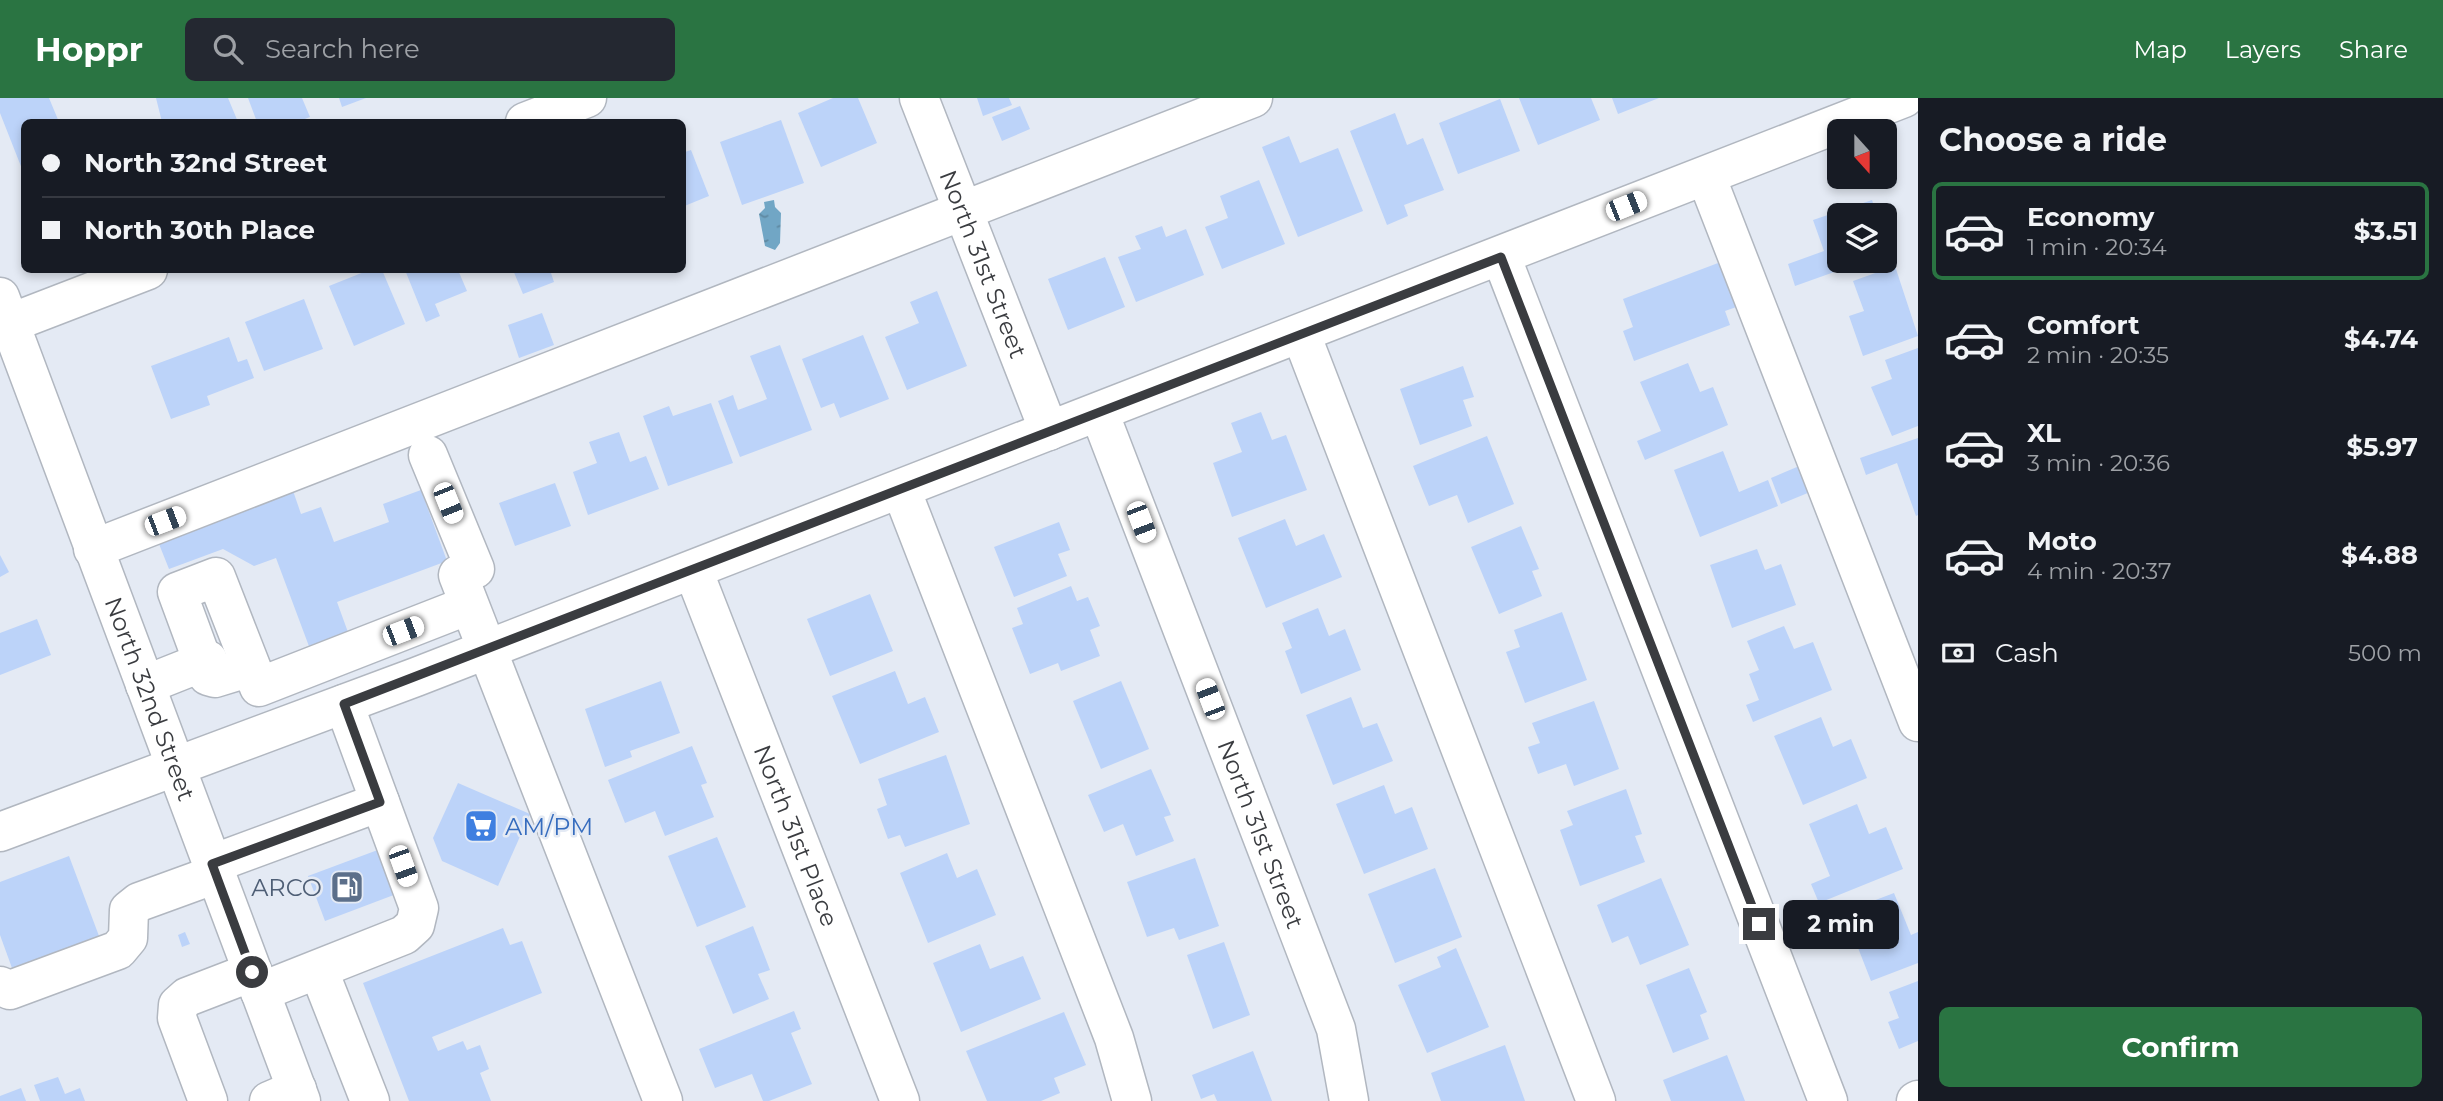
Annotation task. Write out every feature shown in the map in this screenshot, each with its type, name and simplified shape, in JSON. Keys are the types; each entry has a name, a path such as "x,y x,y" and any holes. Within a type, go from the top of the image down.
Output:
{"street":[{"path":"533,119 587,98"},
{"name":"North 31st Street","path":"919,98 1049,431"},
{"path":"93,549 1253,98"},
{"path":"0,832 486,650 1906,98 1918,123"},
{"path":"1706,176 1918,722"},
{"path":"1501,257 1828,1101"},
{"path":"3,315 138,273"},
{"name":"North 32nd Street","path":"3,315 256,982 289,1097"},
{"path":"1301,334 1596,1101"},
{"name":"North 31st Street","path":"1098,412 1336,1029 1349,1101"},
{"path":"428,455 475,569 458,575 578,876 663,1101"},
{"path":"901,489 1114,1038 1132,1101"},
{"name":"North 31st Place","path":"693,570 900,1101"},
{"path":"198,609 228,657 259,687 470,606"},
{"path":"381,640 397,684"},
{"path":"145,685 228,657"},
{"path":"290,675 307,718"},
{"path":"208,1101 177,1018 178,1005 187,997 319,971 404,935 415,925 419,908 344,704"},
{"path":"0,986 10,990 118,950 128,938 129,911 139,902 380,802"},
{"path":"319,971 369,1100"}],"water":[{"path":"774,200 775,207 781,213 780,243 775,250 765,246 759,214 765,208 764,202"}],"building":[{"path":"0,98 49,98 58,119 21,119 21,166 0,113"},
{"path":"156,98 228,98 237,119 161,119"},
{"path":"248,98 302,98 310,117 305,119 256,119"},
{"path":"339,98 366,98 342,107"},
{"path":"833,98 858,98 877,143 821,167 798,113"},
{"path":"977,98 1009,98 1012,105 983,116"},
{"path":"1519,98 1591,98 1600,120 1538,145"},
{"path":"1612,98 1659,98 1618,114"},
{"path":"1500,99 1520,151 1458,174 1439,123"},
{"path":"1020,106 1030,129 1002,141 992,117"},
{"path":"1395,113 1407,145 1423,138 1444,190 1404,205 1408,216 1387,225 1350,131"},
{"path":"781,120 804,183 742,205 720,142"},
{"path":"1289,136 1300,163 1338,148 1363,211 1298,237 1262,147"},
{"path":"691,150 709,196 686,205 686,152"},
{"path":"1259,180 1285,244 1222,269 1205,227 1228,218 1220,196"},
{"path":"1827,215 1827,273 1831,273 1795,286 1788,264 1824,251 1813,220"},
{"path":"1162,226 1166,237 1186,229 1204,275 1136,302 1118,257 1141,249 1135,236"},
{"path":"1105,257 1125,307 1068,330 1048,279"},
{"path":"1726,260 1742,305 1725,311 1730,325 1634,361 1623,331 1633,327 1623,299"},
{"path":"1897,272 1918,336 1863,356 1849,316 1864,311 1853,281 1875,273"},
{"path":"362,273 383,273 405,324 354,346 329,286"},
{"path":"406,273 459,273 467,291 435,304 440,316 426,322"},
{"path":"514,273 551,273 554,282 523,294"},
{"path":"937,291 967,366 907,390 885,337 919,323 910,302"},
{"path":"304,299 323,349 264,371 245,322"},
{"path":"542,313 554,345 519,358 508,325"},
{"path":"863,335 889,399 840,418 834,403 821,408 802,359"},
{"path":"229,337 238,362 247,359 254,378 207,396 210,405 171,419 151,366"},
{"path":"780,345 812,430 740,457 718,401 733,395 738,410 767,399 750,356"},
{"path":"1918,348 1918,426 1892,436 1871,387 1892,379 1885,360"},
{"path":"1688,363 1700,392 1713,387 1728,425 1645,460 1637,441 1661,431 1640,382"},
{"path":"1463,366 1474,397 1463,400 1472,426 1420,445 1400,389"},
{"path":"711,403 733,463 668,486 643,416 669,406 673,416"},
{"path":"1261,412 1272,440 1286,435 1307,490 1232,517 1213,463 1242,452 1231,423"},
{"path":"619,432 630,462 646,456 659,489 588,515 573,472 597,463 589,442"},
{"path":"1487,436 1514,504 1468,523 1457,495 1429,506 1413,466"},
{"path":"1918,438 1916,516 1897,463 1866,475 1860,458"},
{"path":"1723,451 1739,492 1768,480 1778,506 1700,537 1674,470"},
{"path":"1804,464 1815,490 1781,504 1771,478"},
{"path":"290,482 301,514 321,507 334,542 389,522 383,504 421,490 447,561 337,602 349,635 310,649 276,558 254,566 223,549 169,569 159,544 213,523 210,512"},
{"path":"555,483 571,526 515,546 499,503"},
{"path":"1285,519 1296,546 1324,534 1342,577 1266,608 1238,538"},
{"path":"1059,522 1070,550 1058,554 1067,576 1014,597 994,547"},
{"path":"1521,526 1539,569 1532,571 1542,596 1499,614 1471,547"},
{"path":"1757,549 1765,570 1781,564 1796,605 1732,628 1710,565"},
{"path":"0,555 9,572 0,577"},
{"path":"1071,586 1077,601 1088,597 1100,626 1090,630 1100,656 1061,671 1058,663 1030,674 1012,628 1023,624 1017,608"},
{"path":"870,594 893,651 830,676 807,619"},
{"path":"1318,608 1329,636 1345,629 1361,670 1301,694 1285,651 1292,648 1282,623"},
{"path":"1562,612 1587,680 1525,703 1506,652 1520,647 1514,630"},
{"path":"37,619 51,655 0,675 0,633"},
{"path":"1784,626 1794,649 1813,642 1832,690 1753,722 1746,705 1759,700 1749,674 1759,670 1747,641"},
{"path":"895,671 908,704 925,697 939,732 860,764 832,696"},
{"path":"661,681 680,733 630,751 632,757 605,767 585,709"},
{"path":"1121,681 1149,749 1101,769 1073,701"},
{"path":"1351,697 1363,728 1377,723 1393,761 1333,785 1306,715"},
{"path":"1594,701 1619,769 1574,786 1566,764 1538,774 1528,747 1540,743 1532,723"},
{"path":"1821,717 1833,747 1851,739 1867,778 1803,805 1774,736"},
{"path":"692,746 707,783 701,785 714,817 665,836 655,811 625,823 608,780"},
{"path":"946,755 970,824 905,847 900,835 888,839 877,809 887,805 878,779"},
{"path":"1151,769 1171,815 1164,817 1174,841 1136,856 1123,824 1104,832 1088,795"},
{"name":"AM/PM","path":"458,783 530,814 498,886 442,861 433,838"},
{"path":"1384,785 1395,814 1412,807 1428,849 1364,874 1336,804"},
{"path":"1626,789 1642,834 1635,836 1645,862 1580,886 1560,830 1573,825 1567,811"},
{"path":"1857,804 1869,834 1886,827 1903,869 1819,903 1811,884 1830,876 1809,824"},
{"path":"717,837 746,907 697,927 668,856"},
{"path":"383,848 399,893 325,921 308,876"},
{"path":"947,853 957,878 977,869 996,915 928,943 900,873"},
{"path":"69,856 99,936 12,968 0,935 0,882"},
{"path":"1195,858 1219,926 1179,940 1174,928 1147,937 1127,882"},
{"path":"1435,868 1462,937 1395,963 1368,894"},
{"path":"1661,878 1689,945 1640,965 1628,936 1612,943 1597,905"},
{"path":"1894,893 1911,935 1918,932 1918,963 1871,981 1844,912"},
{"path":"753,926 770,970 758,974 769,999 733,1014 705,946"},
{"path":"503,928 510,945 522,941 542,993 432,1037 438,1051 463,1041 467,1050 480,1045 489,1069 480,1073 491,1101 409,1101 363,983"},
{"path":"185,932 190,944 182,947 178,935"},
{"path":"1224,942 1250,1015 1213,1029 1187,955"},
{"path":"980,944 990,969 1023,956 1041,999 961,1032 933,963"},
{"path":"1456,948 1489,1027 1427,1053 1398,985 1441,967 1437,957"},
{"path":"1689,968 1707,1012 1700,1015 1709,1039 1673,1053 1646,985"},
{"path":"1918,981 1918,1041 1899,1049 1888,1022 1899,1018 1889,992"},
{"path":"794,1011 801,1029 791,1033 812,1084 769,1101 763,1101 752,1074 715,1088 699,1049"},
{"path":"1064,1012 1086,1065 1054,1078 1060,1093 1041,1101 987,1101 966,1051"},
{"path":"1505,1045 1525,1101 1441,1101 1431,1073"},
{"path":"1253,1051 1272,1101 1217,1101 1214,1094 1201,1099 1192,1075"},
{"path":"1727,1055 1745,1101 1671,1101 1663,1080"},
{"path":"58,1077 65,1094 80,1088 85,1101 40,1101 34,1085"},
{"path":"21,1088 26,1101 0,1101 0,1096"}],"place":[{"name":"AM/PM","path":"481,826"},
{"name":"ARCO","path":"347,887"}],"route":[{"path":"252,972 212,864 380,802 344,704 1501,257 1759,924"}]}
